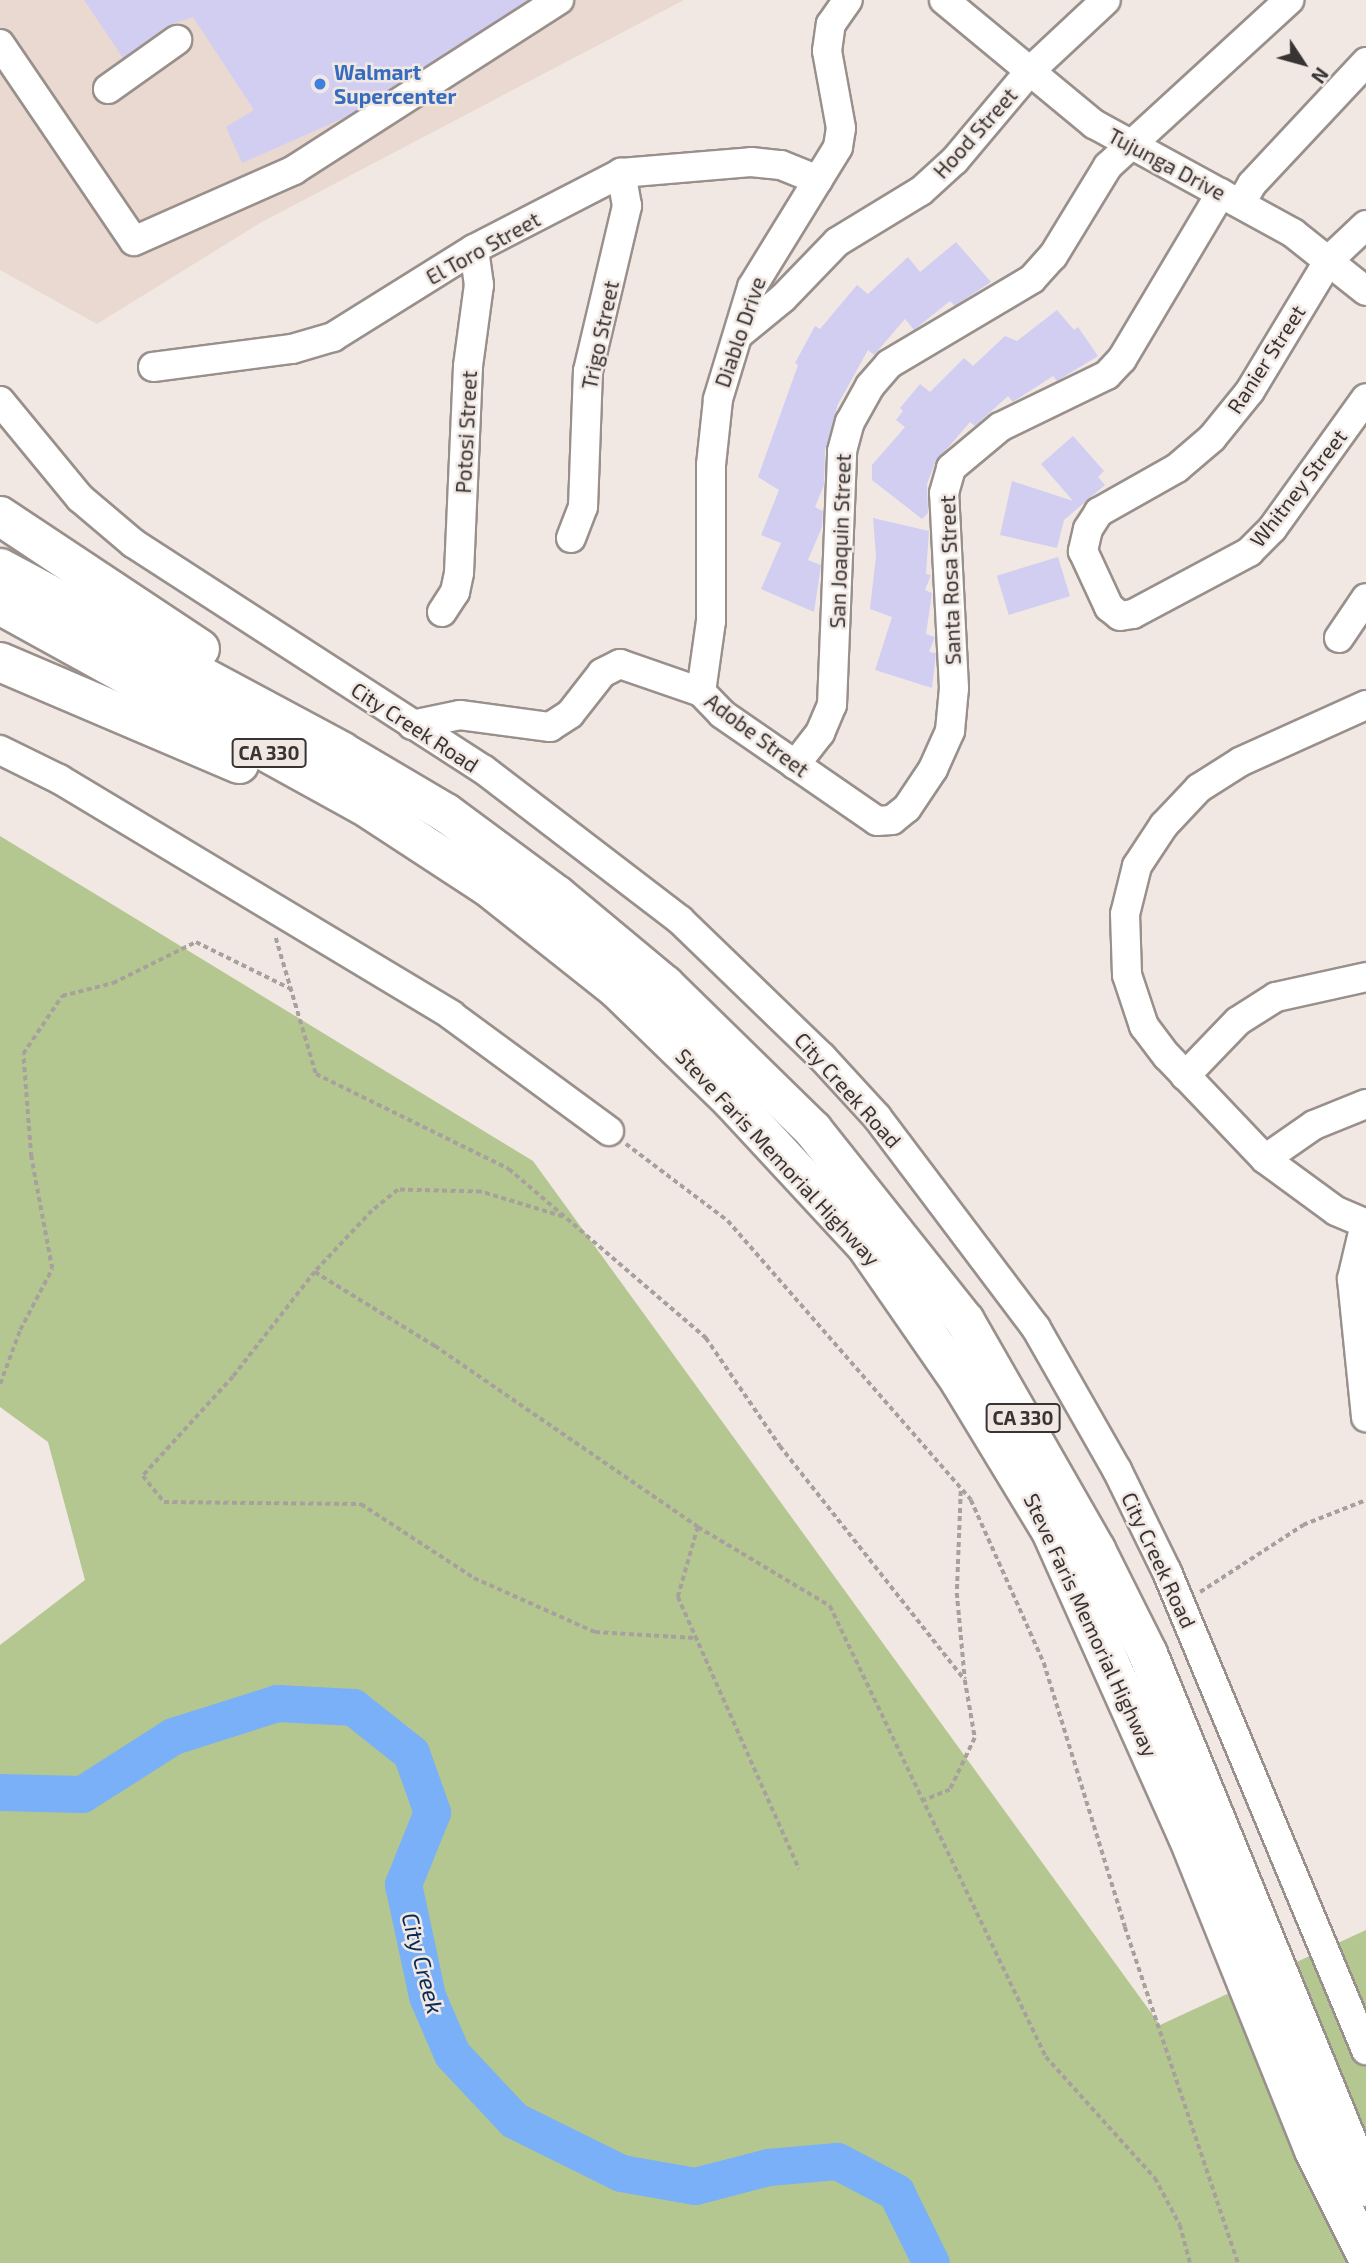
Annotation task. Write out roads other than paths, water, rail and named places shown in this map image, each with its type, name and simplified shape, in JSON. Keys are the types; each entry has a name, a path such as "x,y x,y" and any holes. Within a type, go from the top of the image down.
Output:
{"highway":[{"path":"0,516 446,813"},
{"name":"Steve Faris Memorial Highway","path":"0,568 446,813 621,947 765,1078 813,1130 965,1321 1055,1471 1148,1654 1366,2187"},
{"name":"Steve Faris Memorial Highway","path":"0,605 363,805 426,844 527,917 618,990 687,1056 867,1247 1007,1455 1051,1531 1121,1681 1312,2148 1366,2255"},
{"path":"0,662 218,752 527,917"}],"street":[{"path":"0,44 134,241 294,170 559,0"},
{"name":"Diablo Drive","path":"701,692 711,621 713,439 718,399 752,287 838,146 841,128 827,51 831,24 848,0"},
{"name":"Tujunga Drive","path":"944,0 1029,72 1128,147 1231,198 1293,233 1366,291"},
{"name":"Hood Street","path":"738,335 783,298 837,242 921,191 955,160 1029,72 1106,0"},
{"name":"San Joaquin Street","path":"795,765 820,733 832,705 842,452 863,398 889,363 1032,279 1053,256 1108,166 1289,0"},
{"path":"108,89 177,40"},
{"name":"Santa Rosa Street","path":"892,820 907,808 933,769 950,731 954,688 944,493 951,468 1000,427 1107,375 1122,359 1231,198 1252,184 1366,62"},
{"name":"El Toro Street","path":"153,367 292,349 333,337 474,249 621,173 751,162 781,165 818,180"},
{"name":"Trigo Street","path":"571,538 583,507 588,371 627,206 621,173"},
{"name":"Ranier Street","path":"1088,529 1099,512 1177,468 1212,438 1250,391 1329,260 1366,225"},
{"name":"Potosi Street","path":"442,612 459,573 468,366 479,285 474,249"},
{"name":"Whitney Street","path":"1088,529 1083,551 1109,607 1121,616 1133,614 1248,552 1272,529 1366,398"},
{"name":"City Creek Road","path":"0,401 80,498 133,542 484,770 680,920 812,1047 877,1117 1036,1328 1117,1470 1181,1605 1366,2050"},
{"path":"1339,638 1366,598"},
{"name":"Adobe Street","path":"412,724 460,715 514,720 550,727 570,714 602,673 620,664 701,692 722,714 877,821 892,820"},
{"path":"1366,705 1240,762 1199,788 1164,825 1136,866 1125,914 1127,975 1144,1026 1185,1076 1265,1159 1336,1211 1366,1224 1352,1279 1366,1416"},
{"path":"0,750 59,779 451,1015 609,1131"},
{"path":"1185,1076 1238,1021 1276,997 1366,977"},
{"path":"1265,1159 1314,1125 1366,1104"}],"waterway":[{"name":"City Creek","path":"0,1792 82,1794 173,1736 277,1703 353,1707 411,1753 432,1812 403,1884 427,1996 452,2054 514,2120 621,2173 695,2186 768,2167 837,2161 896,2192 931,2263"}],"place":[{"name":"Walmart Supercenter","path":"320,84"}]}
